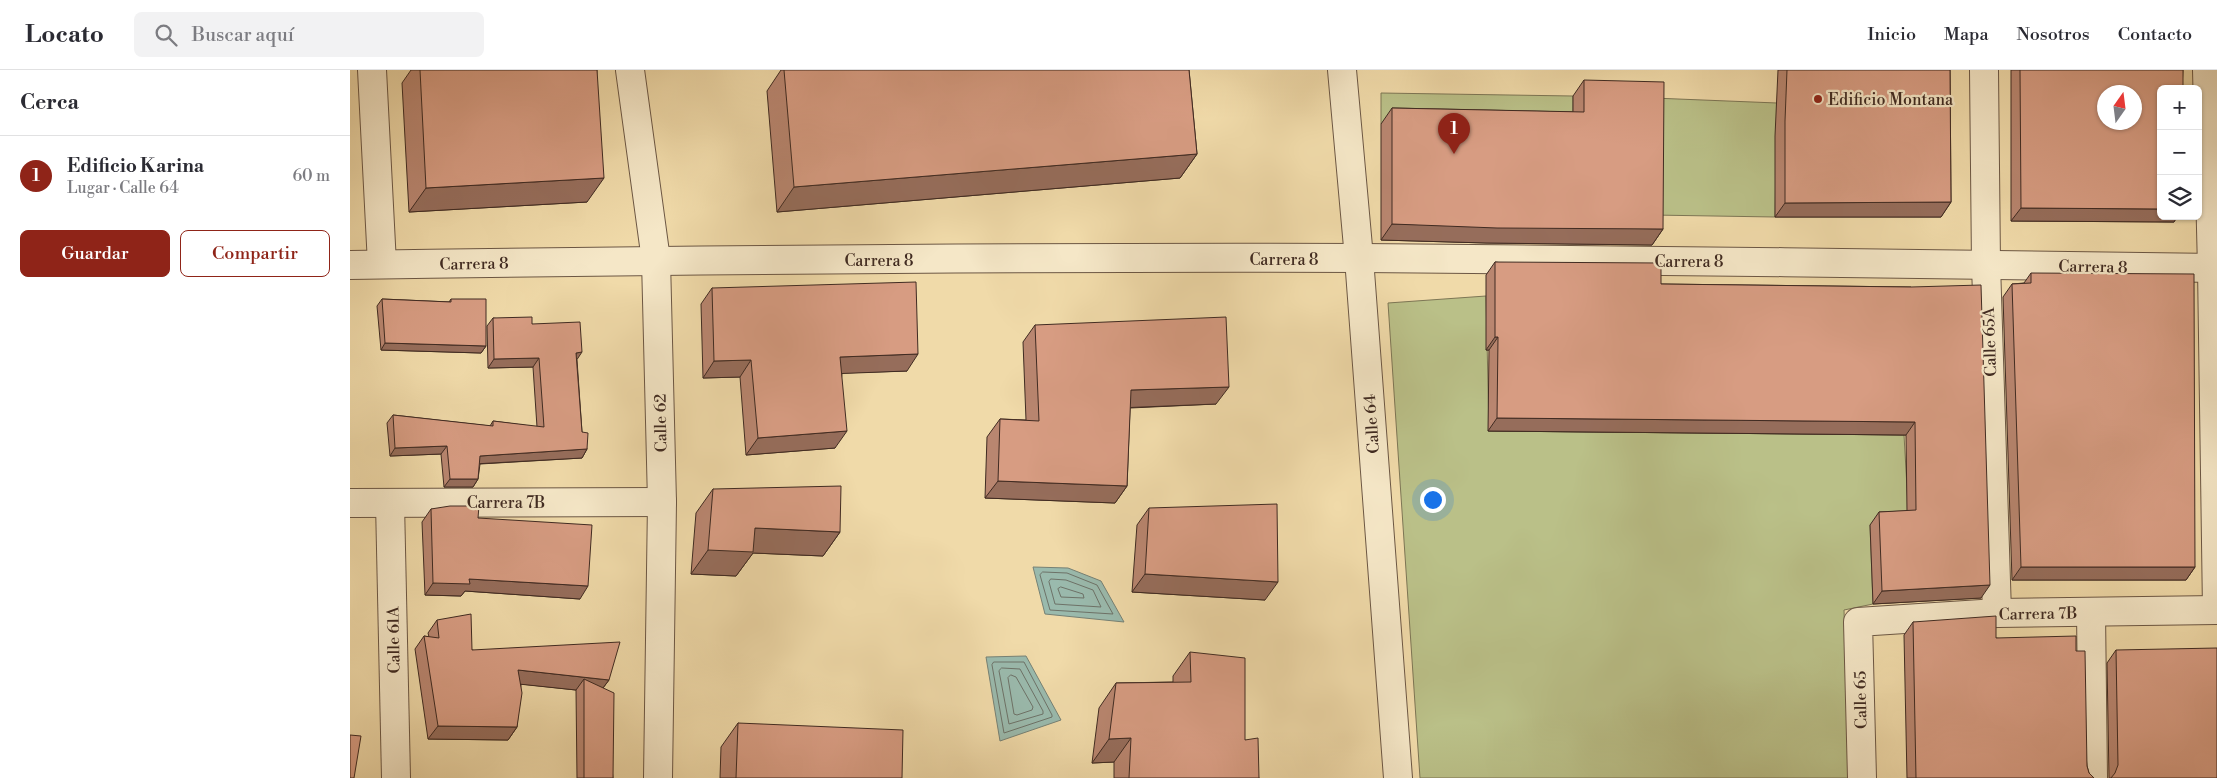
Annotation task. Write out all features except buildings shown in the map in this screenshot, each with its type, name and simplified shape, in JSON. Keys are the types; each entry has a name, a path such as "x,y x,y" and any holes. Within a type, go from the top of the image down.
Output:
{"street":[{"path":"372,70 382,264"},
{"name":"Calle 62","path":"630,70 656,260 662,502 658,778"},
{"name":"Calle 64","path":"1342,70 1359,258 1398,778"},
{"name":"Calle 65A","path":"1984,70 1986,264 1997,613"},
{"path":"2207,70 2215,268 2217,610"},
{"name":"Carrera 8","path":"350,264 656,260 1359,258 2215,268"},
{"name":"Carrera 7B","path":"350,503 662,502"},
{"name":"Calle 61A","path":"390,503 396,778"},
{"name":"Carrera 7B","path":"1858,622 1997,613 2217,610"},
{"path":"2091,612 2093,778"},
{"name":"Calle 65","path":"1858,622 1862,778"}],"green space":[{"path":"1381,93 1573,96 1572,242 1381,124"},
{"path":"1653,98 1777,103 1775,217 1652,215"},
{"path":"1486,296 1489,431 1904,435 1909,523 1870,525 1873,604 1844,610 1849,778 1420,778 1388,303"}],"water":[{"path":"1033,567 1068,568 1101,581 1124,622 1045,614"},
{"path":"1026,656 1061,720 1000,741 986,657"}],"place":[{"name":"Edificio Montana","path":"1818,99"},
{"name":"Edificio Karina","path":"1454,154"}]}
